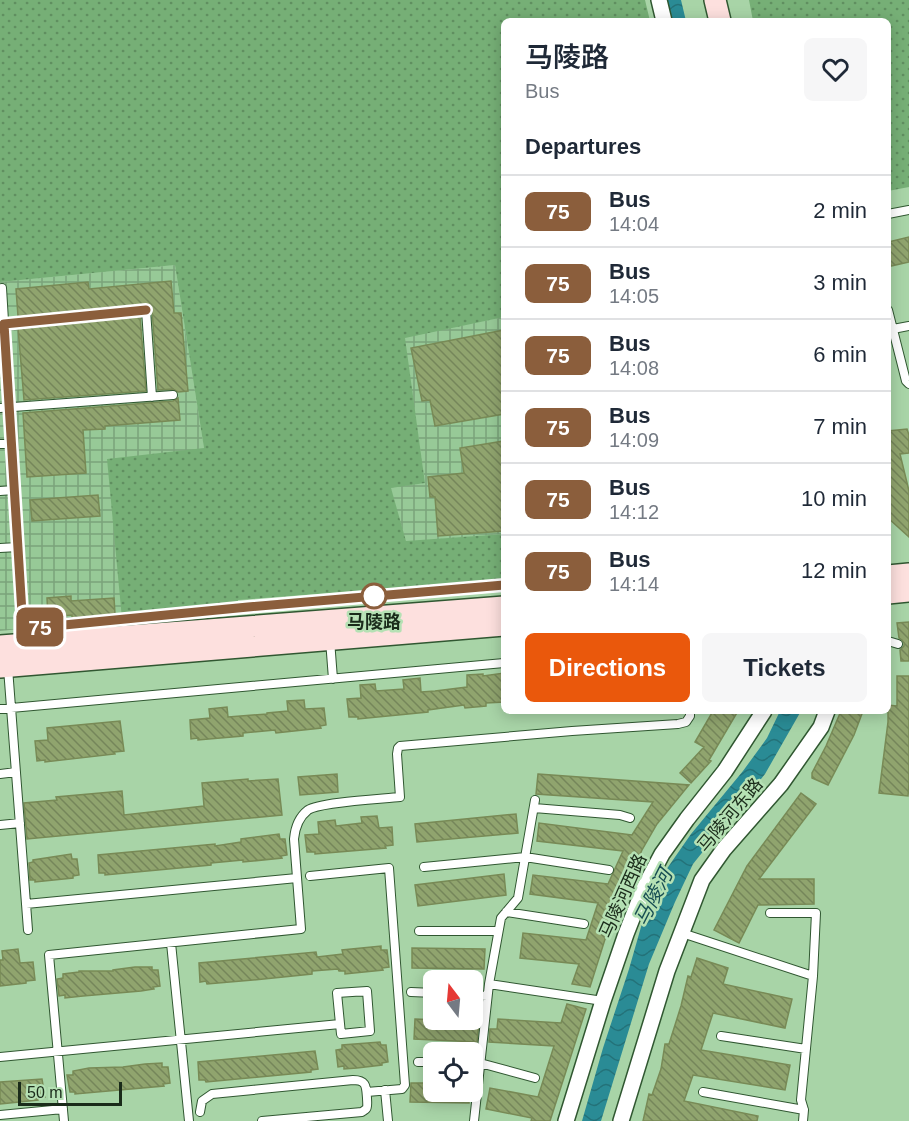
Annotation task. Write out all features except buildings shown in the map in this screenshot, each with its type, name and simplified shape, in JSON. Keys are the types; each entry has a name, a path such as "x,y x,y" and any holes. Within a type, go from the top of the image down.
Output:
{"street":[{"path":"659,0 663,18"},
{"path":"715,0 719,18"},
{"path":"329,630 501,607"},
{"path":"10,650 329,630 501,624"},
{"name":"马陵河西路","path":"566,1121 603,1001 644,888 662,854 725,771 762,714"},
{"name":"马陵河东路","path":"621,1121 667,971 702,880 724,849 781,784 821,726 826,714"}],"lane":[{"path":"891,213 909,210"},
{"path":"2,288 2,324 18,547 10,650 11,708 28,930"},
{"path":"2,324 146,310 152,397"},
{"path":"891,321 906,381 909,384"},
{"path":"893,329 909,326"},
{"path":"0,408 173,395"},
{"path":"0,444 11,444"},
{"path":"0,491 14,490"},
{"path":"0,548 18,547"},
{"path":"10,650 248,607 501,585"},
{"path":"329,630 333,679"},
{"path":"891,641 898,644"},
{"path":"0,709 501,663"},
{"path":"64,1121 49,954 301,930 294,839 297,826 303,815 311,808 400,797 397,754 400,746 678,724 686,722 690,714"},
{"path":"0,774 16,772"},
{"path":"479,1042 498,931 501,918 518,898 534,804 630,818"},
{"path":"0,825 20,823"},
{"path":"424,867 525,857 609,870"},
{"path":"310,876 389,868 405,1085 402,1089 367,1092"},
{"path":"26,904 297,878"},
{"path":"506,912 584,924"},
{"path":"770,913 816,913 813,976 801,1100 804,1110 803,1121"},
{"path":"419,931 498,931"},
{"path":"681,933 813,976"},
{"path":"171,943 189,1121"},
{"path":"489,984 603,1001"},
{"path":"367,991 370,1031 341,1034 340,1024 337,993 367,991"},
{"path":"411,992 423,993"},
{"path":"483,996 487,996"},
{"path":"0,1057 340,1024"},
{"path":"721,1036 806,1049"},
{"path":"418,1062 423,1062"},
{"path":"483,1065 535,1078"},
{"path":"200,1112 202,1101 212,1094 359,1080 366,1086 367,1107 362,1112 262,1121"},
{"path":"385,1090 387,1121"},
{"path":"703,1092 804,1110"},
{"path":"474,1121 475,1102"},
{"path":"0,1115 63,1109"}],"shaded area":[{"path":"0,0 645,0 649,18 501,18 501,318 405,338 425,483 391,488 406,541 501,534 501,580 238,600 238,609 122,619 107,459 204,448 175,265 0,282"},
{"path":"749,0 909,0 909,187 891,190 891,18 752,18"},
{"path":"175,265 204,448 122,619 0,631 0,282"},
{"path":"501,318 501,534 406,542 390,487 425,483 404,337"}],"water":[{"path":"666,0 681,0 685,18 669,18"},
{"name":"马陵河","path":"779,714 799,714 765,774 693,864 649,964 601,1121 582,1121 645,913 666,870 691,834 767,738"}],"bus line":[{"name":"75","path":"146,310 4,324 23,629 501,585"}],"place":[{"name":"马陵路","path":"374,596"}]}
